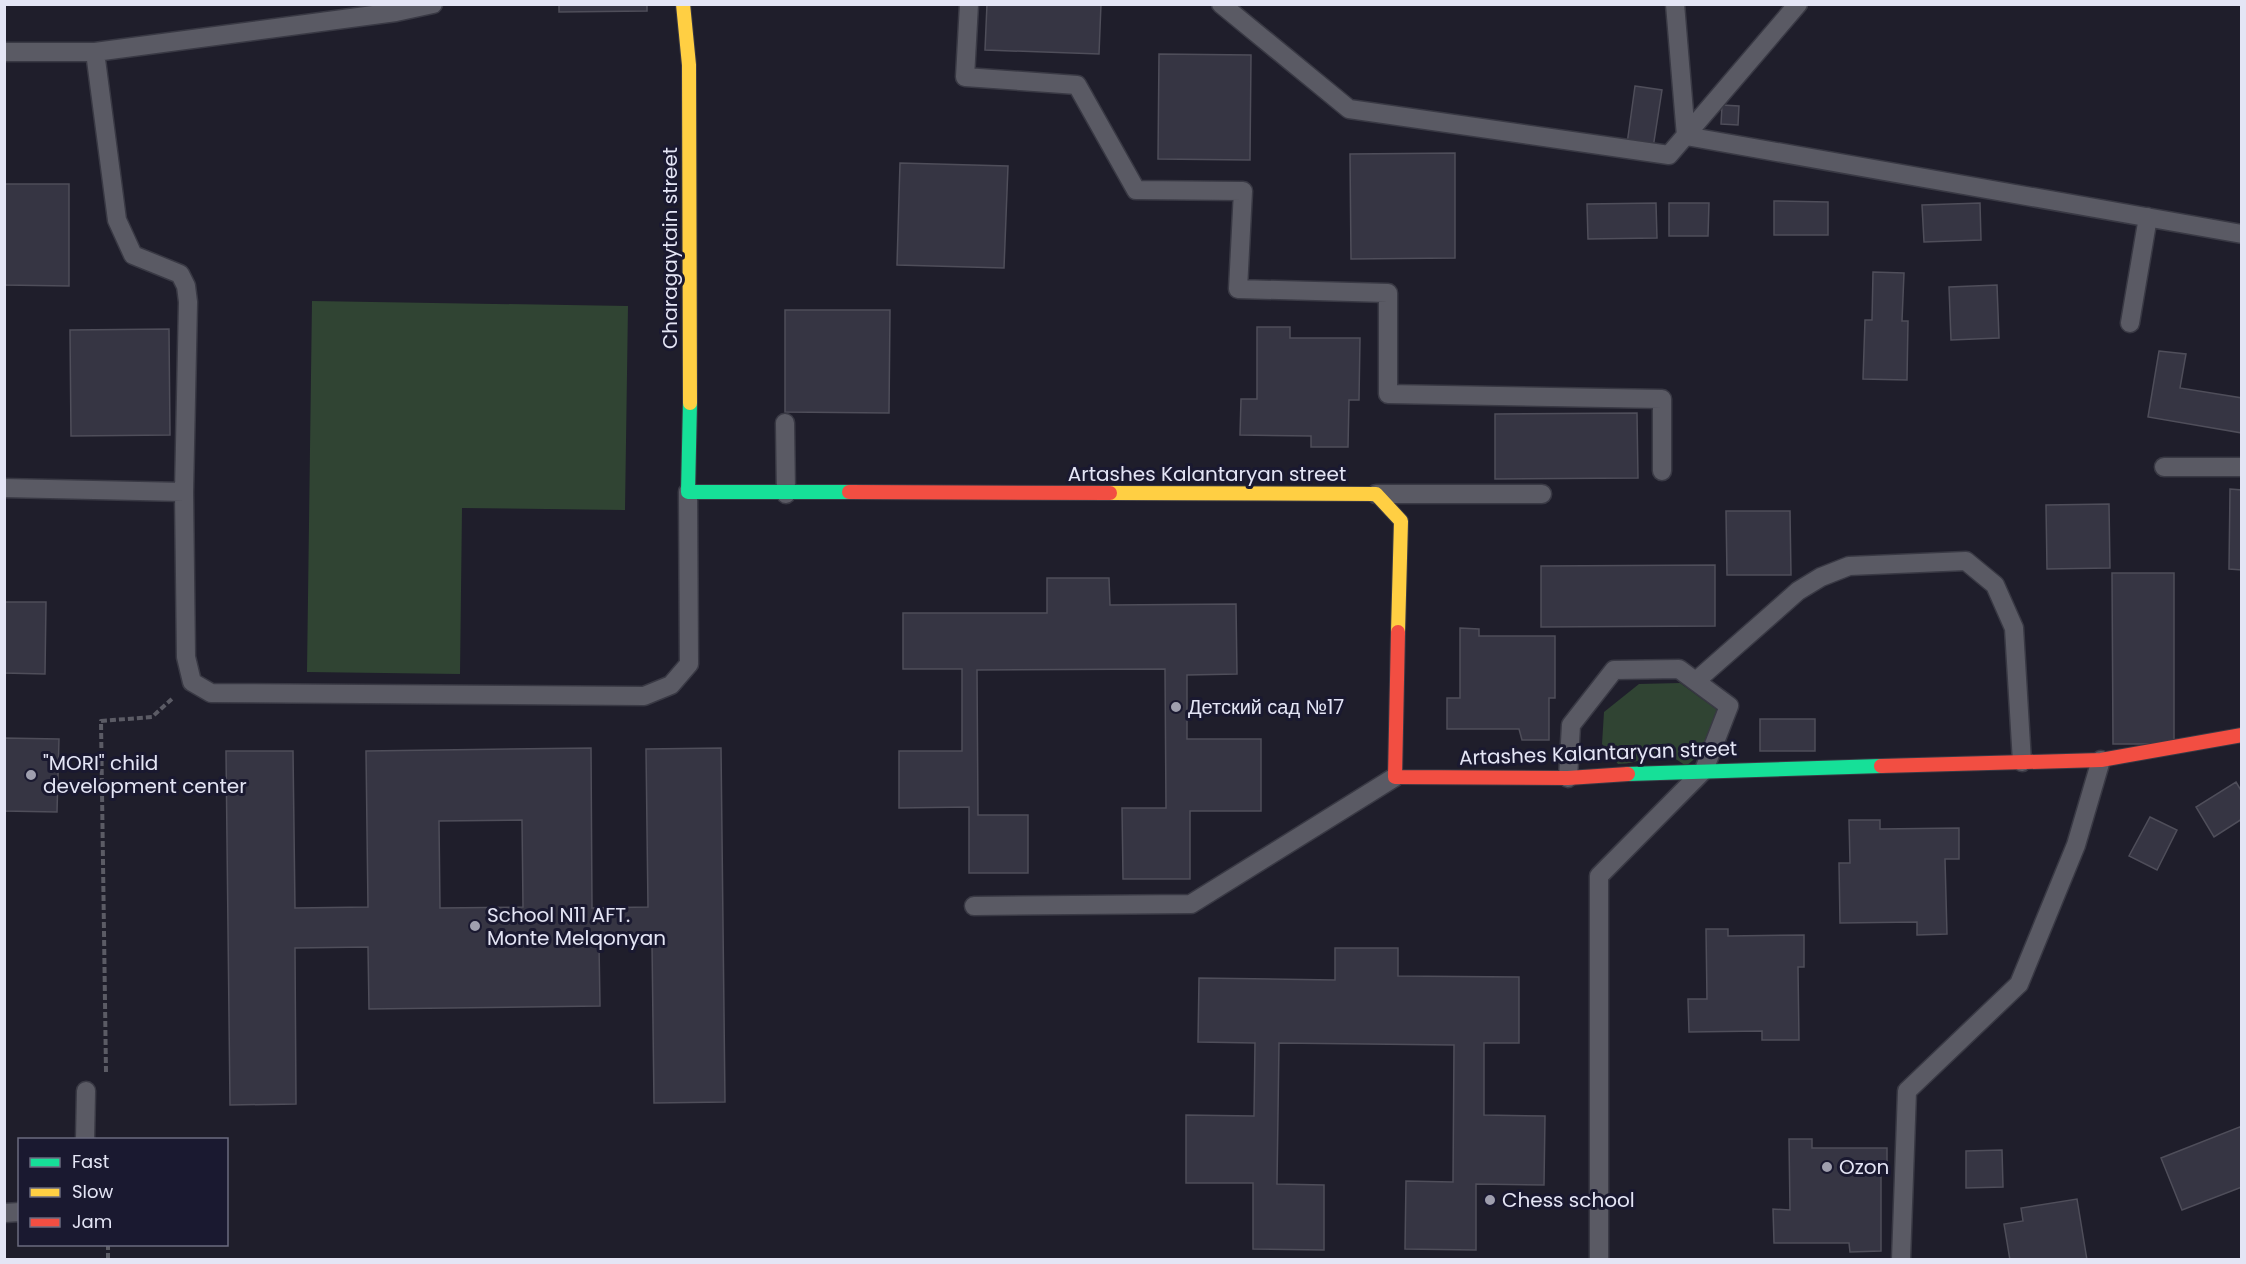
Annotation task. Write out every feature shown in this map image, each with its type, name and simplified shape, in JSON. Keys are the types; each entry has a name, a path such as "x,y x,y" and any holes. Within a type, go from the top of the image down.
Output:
{"street":[{"name":"Charagaytain street","path":"683,4 689,65 690,425 687,492"},
{"name":"Artashes Kalantaryan street","path":"687,492 1376,494"},
{"path":"1376,494 1401,521 1395,777"},
{"name":"Artashes Kalantaryan street","path":"1395,777 1568,778 1704,770 2102,760 2241,735"}],"lane":[{"path":"4,52 95,52 396,12 433,4"},
{"path":"969,4 965,77 1077,85 1136,190 1243,191 1238,289 1388,293 1388,394 1662,399 1662,471"},
{"path":"1221,4 1349,109 1669,155 1798,4"},
{"path":"1675,4 1686,136"},
{"path":"95,52 117,220 133,255 180,274 186,286 188,302 184,492 186,657 192,682 211,693 644,696 671,685 689,664 687,492"},
{"path":"1686,136 2241,234"},
{"path":"2130,323 2148,217"},
{"path":"785,423 786,494"},
{"path":"2164,467 2241,467"},
{"path":"4,488 184,492"},
{"path":"1376,494 1542,494"},
{"path":"1696,681 1798,591 1821,577 1849,566 1966,561 1995,585 2014,628 2022,762"},
{"path":"1568,778 1571,725 1614,670 1679,669 1729,706 1704,770 1599,876 1599,1260"},
{"path":"1901,1260 1907,1091 2019,984 2076,845 2102,760"},
{"path":"974,906 1191,904 1395,777"},
{"path":"85,1138 86,1091"}],"path":[{"path":"106,1080 101,721 152,717 192,682"}],"green space":[{"path":"312,301 628,306 625,510 462,508 460,674 307,672"},
{"path":"1680,683 1716,709 1717,740 1686,766 1675,758 1658,754 1638,761 1618,764 1602,744 1604,712 1639,684"}],"building":[{"path":"559,4 647,4 647,11 559,12"},
{"path":"987,4 1101,4 1099,54 985,50"},
{"path":"1159,54 1251,55 1250,160 1158,159"},
{"path":"1635,86 1662,90 1653,148 1627,144"},
{"path":"1722,105 1739,106 1738,125 1721,124"},
{"path":"1455,153 1455,258 1351,259 1350,154"},
{"path":"900,163 1008,166 1004,268 897,265"},
{"path":"4,184 69,184 69,286 4,285"},
{"path":"1774,201 1828,202 1828,235 1774,235"},
{"path":"1656,203 1657,238 1588,239 1587,204"},
{"path":"1669,203 1709,203 1708,236 1669,236"},
{"path":"1980,203 1981,240 1924,242 1922,205"},
{"path":"1873,272 1904,273 1902,321 1908,321 1907,380 1863,379 1865,320 1872,320"},
{"path":"1997,285 1999,338 1951,340 1949,287"},
{"path":"785,310 890,310 889,413 785,412"},
{"path":"1257,327 1290,327 1290,338 1360,338 1359,400 1349,400 1348,447 1311,447 1311,436 1240,435 1241,399 1257,399"},
{"path":"169,329 170,435 71,436 70,330"},
{"path":"2159,351 2186,354 2180,388 2242,398 2242,433 2148,417"},
{"path":"1637,413 1638,478 1495,479 1495,414"},
{"path":"2230,489 2242,490 2242,570 2229,569"},
{"path":"2109,504 2110,568 2047,569 2046,505"},
{"path":"1726,511 1790,511 1791,575 1727,575"},
{"path":"1715,565 1715,626 1541,627 1541,566"},
{"path":"2112,573 2174,573 2174,744 2113,744"},
{"name":"Детский сад №17","path":"1047,578 1109,578 1110,605 1236,604 1237,674 1187,675 1187,739 1261,739 1261,811 1190,811 1190,879 1123,879 1122,808 1166,808 1165,669 977,670 978,815 1028,815 1028,873 969,873 969,807 899,808 899,751 962,751 962,669 903,669 903,613 1047,613"},
{"path":"4,602 46,602 45,674 4,673"},
{"path":"1460,628 1479,629 1479,636 1555,636 1555,698 1549,698 1549,740 1522,740 1519,729 1447,729 1447,698 1460,698"},
{"path":"1760,719 1815,719 1815,751 1760,751"},
{"name":"\"MORI\" child development center","path":"4,738 59,739 57,812 4,811"},
{"name":"School N11 AFT. Monte Melqonyan","path":"591,748 592,908 648,907 646,749 721,748 725,1102 654,1103 652,944 599,944 600,1006 369,1009 368,947 295,948 296,1104 230,1105 226,751 293,751 295,908 368,907 366,751","holes":["522,820 523,907 440,908 439,821"]},
{"path":"2236,782 2242,792 2242,819 2214,837 2196,807"},
{"path":"2150,817 2177,830 2157,870 2129,856"},
{"path":"1849,820 1880,820 1880,829 1959,828 1959,859 1945,859 1947,934 1917,935 1917,922 1840,923 1839,863 1850,863"},
{"path":"1706,929 1728,929 1728,936 1804,935 1804,967 1798,967 1799,1040 1762,1040 1762,1031 1689,1032 1688,999 1707,999"},
{"path":"1335,948 1398,948 1398,976 1519,977 1519,1043 1484,1043 1484,1115 1545,1116 1544,1185 1476,1184 1476,1250 1405,1249 1406,1181 1453,1182 1454,1045 1279,1043 1277,1184 1324,1185 1324,1250 1253,1249 1253,1183 1186,1183 1186,1115 1254,1116 1255,1043 1198,1042 1199,978 1335,980"},
{"path":"2242,1126 2242,1187 2182,1210 2161,1158"},
{"path":"1789,1139 1812,1139 1812,1148 1887,1148 1887,1173 1881,1173 1881,1251 1850,1252 1849,1243 1774,1243 1773,1209 1790,1210"},
{"path":"2002,1150 2003,1187 1966,1188 1966,1151"},
{"path":"2077,1199 2087,1260 2010,1260 2004,1224 2023,1221 2021,1208"}],"traffic: fast":[{"path":"690,403 688,492 849,492"},
{"path":"1628,774 1881,766"}],"traffic: slow":[{"path":"683,4 689,65 690,403"},
{"path":"1110,493 1376,494 1401,521 1398,632"}],"traffic: jam":[{"path":"849,492 1110,493"},
{"path":"1398,632 1395,777 1568,778 1628,774"},
{"path":"1881,766 2101,760 2242,735"}],"place":[{"name":"Детский сад №17","path":"1176,707"},
{"name":"\"MORI\" child development center","path":"31,775"},
{"name":"School N11 AFT. Monte Melqonyan","path":"475,926"},
{"name":"Ozon","path":"1827,1167"},
{"name":"Chess school","path":"1490,1200"}]}
